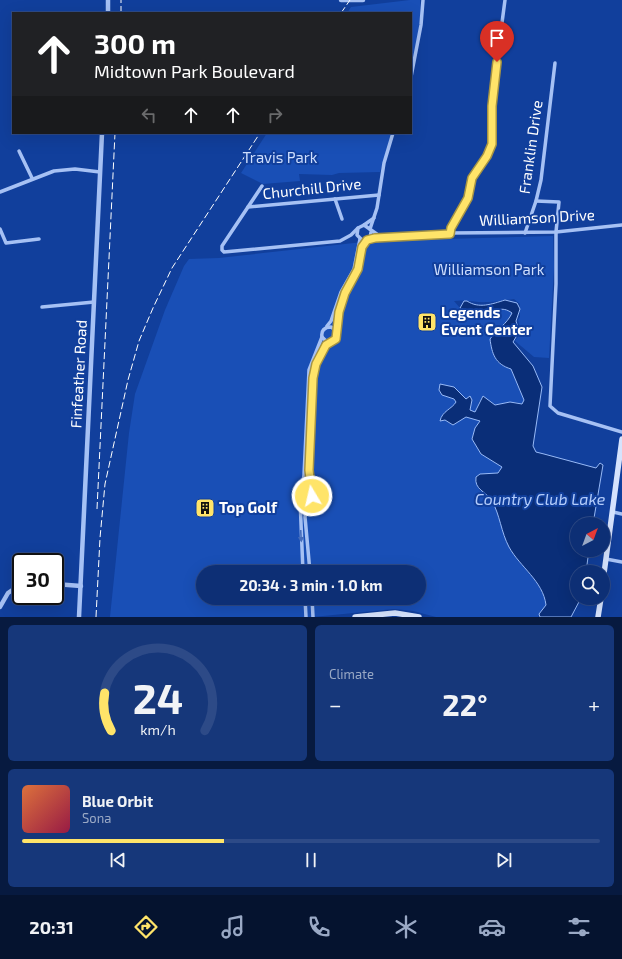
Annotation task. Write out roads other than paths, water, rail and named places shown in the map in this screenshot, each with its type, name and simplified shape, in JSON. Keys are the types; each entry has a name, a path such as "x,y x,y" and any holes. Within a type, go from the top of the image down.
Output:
{"main road":[{"path":"605,565 620,465 622,439"},
{"path":"598,617 600,605"},
{"path":"355,617 395,613 419,617"}],"street":[{"path":"108,0 108,12"},
{"path":"341,0 364,0"},
{"path":"412,72 421,25 423,0"},
{"path":"450,234 451,228 468,198 472,178 487,156 492,144 492,106 505,0"},
{"name":"Franklin Drive","path":"525,233 536,201 541,180 555,63"},
{"name":"Finfeather Road","path":"79,617 102,134"},
{"path":"309,565 305,517 308,500 312,496 309,470 313,378 316,364 322,349 336,339 341,306 345,293 356,274 362,247 368,239 375,217 384,163 393,134"},
{"path":"19,151 32,178"},
{"path":"0,192 45,173 65,169 100,172"},
{"path":"262,186 222,250 227,252 340,241 347,238 358,228 364,226 375,217"},
{"name":"Churchill Drive","path":"248,207 379,195"},
{"path":"335,199 342,219"},
{"path":"536,201 559,202 556,232 556,284 550,406 558,413 622,432"},
{"name":"Williamson Drive","path":"368,239 450,234 556,232 622,225"},
{"path":"364,226 371,230"},
{"path":"303,565 300,499 297,492 302,486 304,475 309,370 322,337 322,332 331,321 341,292 354,269 359,238 356,233 358,228"},
{"path":"0,229 6,243 39,239"},
{"name":"Williamson Drive","path":"371,230 382,237"},
{"path":"347,238 368,239"},
{"path":"42,307 94,302"},
{"path":"326,328 331,327 337,331"},
{"path":"322,337 325,341 330,343"},
{"path":"302,486 311,488"},
{"path":"300,499 308,500"},
{"path":"613,512 622,514"},
{"path":"606,560 622,562"},
{"path":"64,585 81,586"},
{"path":"0,607 8,593 12,590"},
{"path":"305,605 306,617"},
{"path":"312,605 313,617"}],"water":[{"name":"Country Club Lake","path":"505,300 517,303 520,309 516,321 519,332 513,342 533,366 542,387 533,446 536,452 596,468 600,463 603,465 594,517 570,517 570,557 588,557 587,565 570,565 570,605 577,605 571,617 540,617 539,614 546,605 544,596 536,581 509,547 492,501 477,485 476,477 480,474 498,473 502,467 481,454 472,439 475,428 480,421 466,417 453,425 445,420 440,421 445,412 456,402 454,399 442,395 439,390 440,384 454,387 466,399 470,396 472,400 470,410 475,412 483,396 495,405 510,402 522,404 524,400 511,369 501,364 495,358 490,339 512,313 502,309 482,314 460,308 464,301 476,305 490,304"}],"railway":[{"path":"121,0 121,12"},
{"path":"342,12 350,0"},
{"path":"97,509 115,134"},
{"path":"96,617 100,538 105,484 128,380 139,341 172,268 259,134"}],"place":[{"name":"Legends Event Center","path":"427,322"},
{"name":"Top Golf","path":"205,508"}],"park label":[{"name":"Travis Park","path":"280,158"},
{"name":"Williamson Park","path":"489,270"}]}
